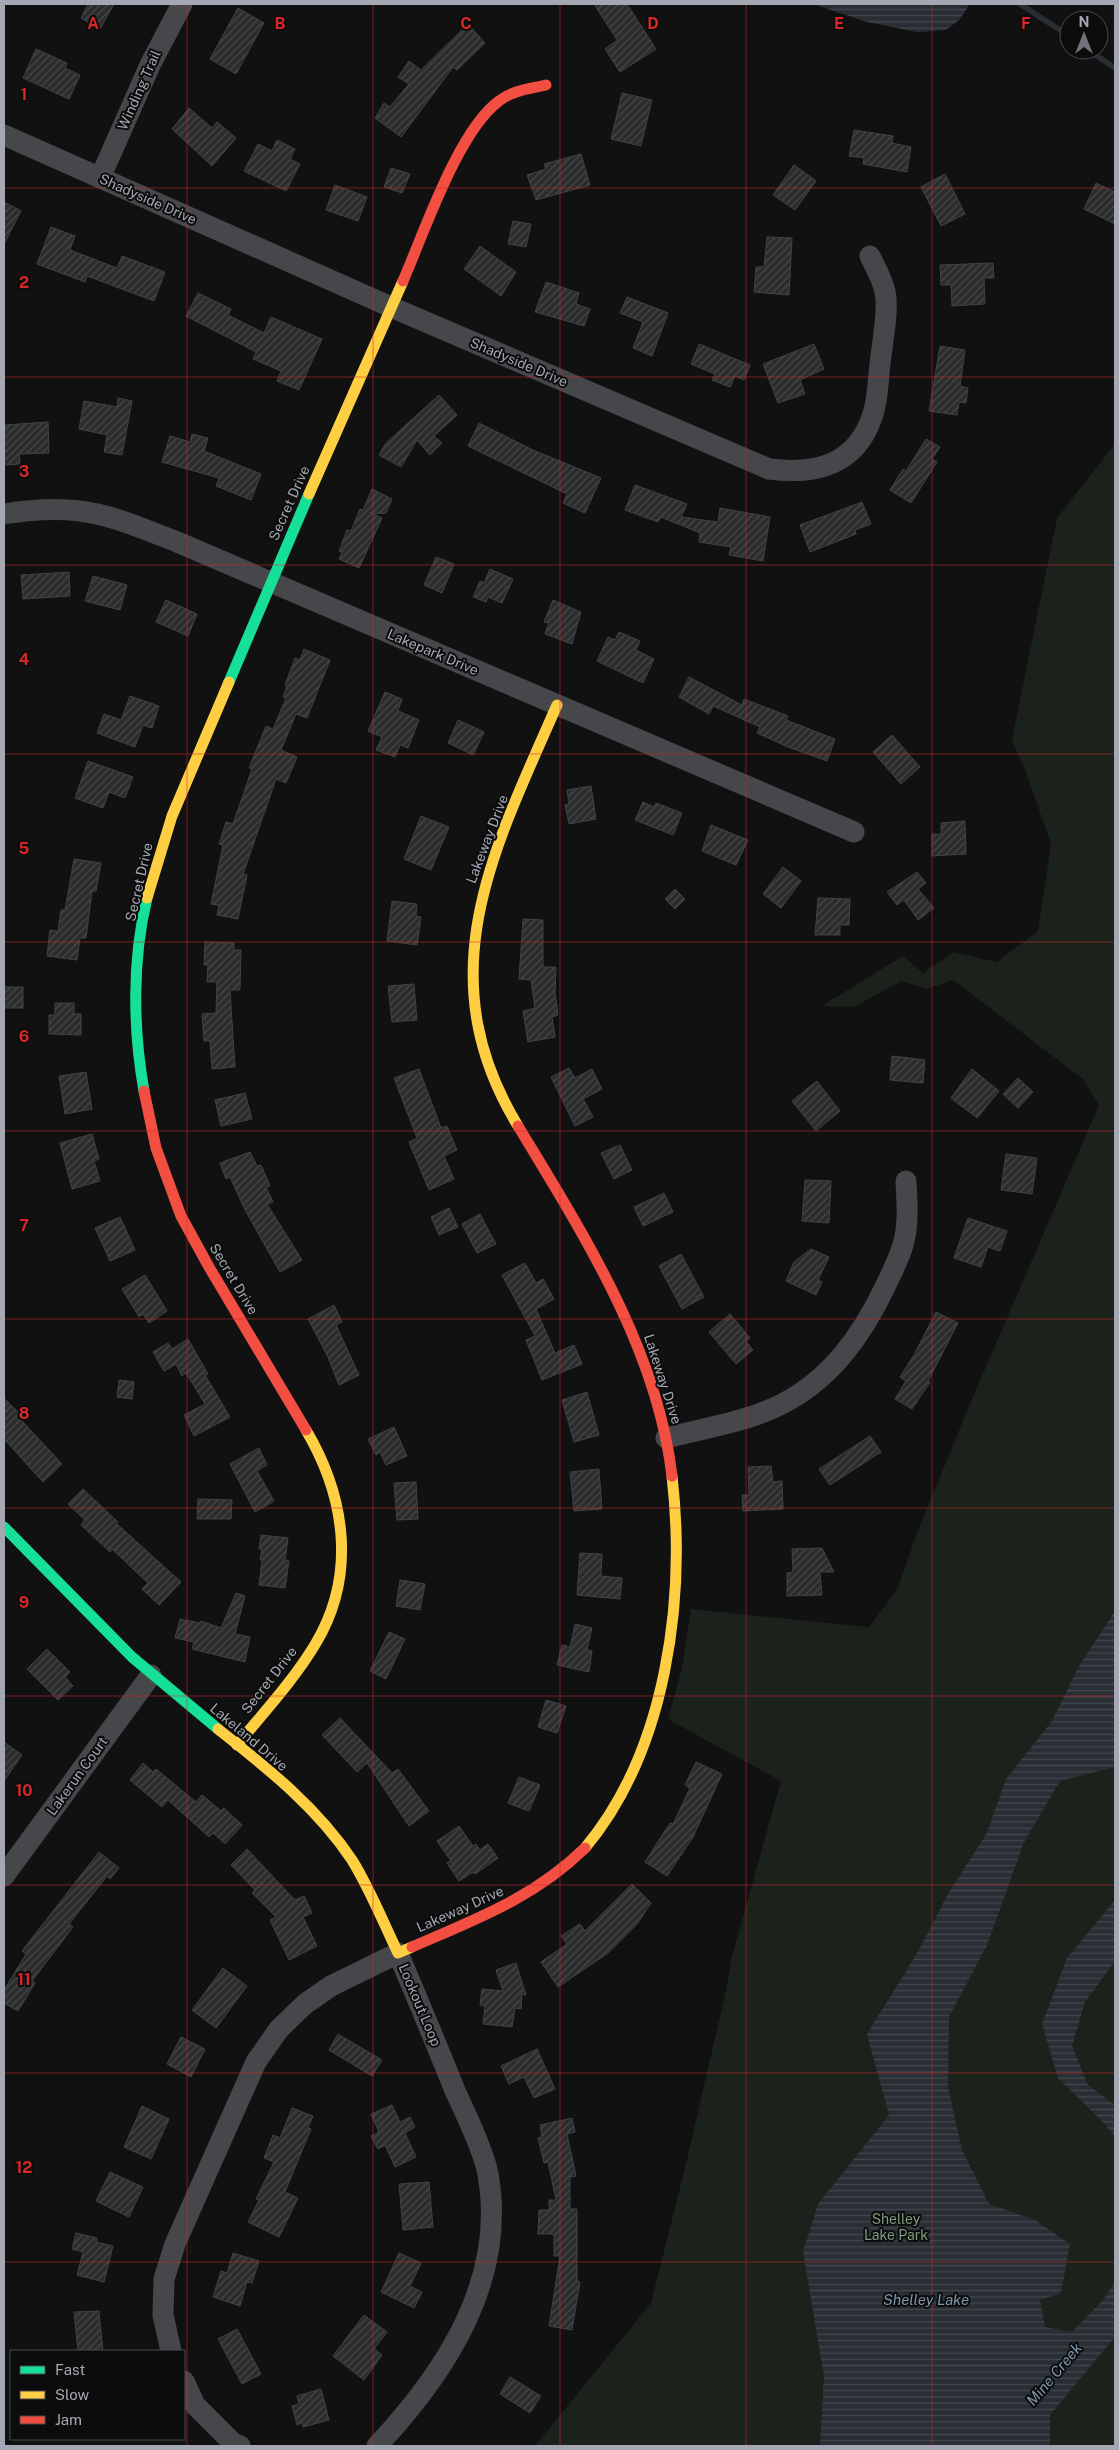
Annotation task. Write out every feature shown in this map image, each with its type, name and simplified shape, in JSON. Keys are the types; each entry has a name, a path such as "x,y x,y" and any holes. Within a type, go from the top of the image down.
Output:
{"street":[{"name":"Winding Trail","path":"100,178 150,63 182,4"},
{"name":"Secret Drive","path":"237,1745 298,1669 317,1642 330,1614 338,1588 342,1561 339,1509 332,1481 322,1457 200,1252 166,1180 146,1109 141,1077 137,990 146,904 172,816 271,582 454,163 481,120 508,95 546,85"},
{"name":"Shadyside Drive","path":"4,135 392,308 746,460 769,468 809,471 826,466 858,443 867,429 873,413 884,329 886,292 870,256"},
{"name":"Lakepark Drive","path":"4,514 25,510 81,511 124,522 167,538 854,832"},
{"name":"Lakeway Drive","path":"398,1954 486,1916 539,1886 583,1850 602,1827 626,1786 638,1759 665,1673 675,1610 679,1559 679,1527 666,1438 649,1374 630,1328 590,1251 496,1085 481,1033 473,986 473,948 478,906 489,868 557,705"},
{"path":"666,1438 737,1420 783,1404 826,1374 844,1355 861,1333 874,1309 903,1246 908,1216 906,1181"},
{"name":"Lakeland Drive","path":"4,1528 90,1617 151,1675 237,1745 320,1818 362,1876 398,1954"},
{"name":"Lakerun Court","path":"4,1876 151,1675"},
{"name":"Lookout Loop","path":"171,2350 164,2316 164,2279 175,2244 256,2062 279,2029 305,2004 331,1986 398,1954 488,2172 492,2226 480,2290 455,2345 408,2413 377,2446"},
{"path":"185,2383 196,2405 233,2443 240,2446"}],"green space":[{"name":"Shelley Lake Park","path":"1115,444 1115,2446 535,2446 651,2303 686,2164 725,1995 732,1956 781,1781 668,1719 682,1668 691,1609 869,1627 897,1590 916,1536 967,1411 1099,1105 1083,1079 953,980 926,989 901,981 854,1007 822,1006 903,956 923,973 953,952 997,962 1038,931 1051,844 1026,772 1012,740 1057,518"}],"water":[{"path":"813,4 970,4 959,20 946,30 917,32 867,22"},
{"name":"Shelley Lake","path":"1115,1611 1115,1767 1060,1781 1024,1842 987,1945 949,2017 948,2087 962,2150 989,2204 1035,2220 1070,2244 1061,2293 1040,2300 1045,2327 1072,2332 1103,2300 1115,2282 1115,2337 1050,2415 1050,2446 820,2446 824,2376 803,2252 818,2204 889,2115 867,2034 919,1950 948,1894 987,1833 1006,1779 1052,1721 1078,1668"},
{"path":"1115,1900 1115,1961 1085,2002 1072,2046 1088,2085 1115,2105 1115,2137 1101,2120 1058,2078 1042,2024 1067,1958"}],"building":[{"path":"88,4 114,4 100,29 81,18"},
{"path":"594,4 627,4 656,49 620,72 605,49 617,40"},
{"path":"238,8 264,23 236,74 210,59"},
{"path":"468,24 485,43 457,70 453,67 401,137 375,118 384,103 390,107 409,84 398,77 409,61 421,70"},
{"path":"36,49 67,63 65,68 80,75 69,99 23,78"},
{"path":"622,93 652,100 641,146 611,139"},
{"path":"189,108 212,128 217,122 236,138 212,166 172,129"},
{"path":"854,130 893,136 892,143 911,147 907,172 863,164 864,158 849,156"},
{"path":"277,140 295,149 290,159 300,164 286,191 244,171 258,144 272,151"},
{"path":"581,154 590,185 536,200 527,175 546,169 544,164"},
{"path":"794,165 816,181 795,210 773,195"},
{"path":"391,168 410,174 402,193 384,187"},
{"path":"945,174 965,214 941,226 921,187"},
{"path":"1096,183 1115,192 1115,224 1084,209"},
{"path":"335,185 367,197 358,221 326,210"},
{"path":"4,202 21,211 4,244"},
{"path":"513,221 531,224 526,247 508,244"},
{"path":"51,227 75,236 70,250 117,268 122,256 165,272 154,301 87,276 85,282 37,264"},
{"path":"767,237 792,238 789,295 754,292 756,267 764,267"},
{"path":"480,246 516,272 501,296 464,269"},
{"path":"993,263 994,278 984,278 985,304 952,306 951,285 941,285 940,265"},
{"path":"546,282 579,293 576,304 590,309 584,326 535,312"},
{"path":"198,293 231,309 228,315 264,333 271,317 322,339 299,390 277,381 281,371 253,359 256,352 186,316"},
{"path":"627,297 668,313 652,356 633,348 643,322 620,313"},
{"path":"699,344 750,365 744,380 735,376 730,387 712,380 715,374 691,364"},
{"path":"814,344 824,369 800,380 805,394 778,403 763,364"},
{"path":"940,346 965,350 960,386 968,388 966,403 959,402 957,415 929,411"},
{"path":"439,395 457,415 434,436 442,443 430,455 417,440 401,467 379,455 386,443"},
{"path":"118,398 132,401 122,455 104,452 107,435 79,429 84,401 117,407"},
{"path":"48,422 49,453 19,454 20,464 4,465 4,425"},
{"path":"479,423 533,450 601,478 585,513 563,503 567,494 468,446"},
{"path":"192,434 208,438 204,451 261,474 251,500 216,486 219,478 162,462 170,436 190,442"},
{"path":"926,439 940,447 932,459 937,462 911,503 890,490 903,469 906,471"},
{"path":"635,485 687,504 681,517 718,522 720,508 770,517 763,561 729,555 731,547 699,542 700,533 661,517 658,522 625,510"},
{"path":"372,489 392,499 386,513 373,514 382,518 359,568 339,559 342,552 339,551 347,530 351,531 360,509 363,510"},
{"path":"862,502 871,524 855,530 856,534 810,552 800,525"},
{"path":"436,557 454,564 442,593 424,585"},
{"path":"490,569 513,579 502,603 488,597 486,602 473,597 480,581 484,583"},
{"path":"69,572 70,596 23,599 21,575"},
{"path":"93,576 127,585 120,610 85,601"},
{"path":"166,600 197,614 188,636 156,622"},
{"path":"553,600 581,612 572,644 545,634 549,623 544,622"},
{"path":"619,632 640,641 636,650 654,659 643,683 597,661 608,637 615,640"},
{"path":"304,649 330,660 307,718 296,714 281,750 297,757 286,783 276,779 243,874 247,875 238,919 217,915 219,905 211,904 223,845 219,844 226,822 233,824 252,769 249,768 266,726 273,729 286,698 283,697 287,686 285,685 295,658 300,660"},
{"path":"689,677 742,705 744,699 788,716 786,720 835,739 827,761 757,733 760,727 713,706 709,714 679,697"},
{"path":"385,692 402,699 398,711 419,720 408,748 400,745 395,757 376,750 382,737 368,731"},
{"path":"130,696 159,706 152,728 143,725 135,747 97,733 104,714 121,720"},
{"path":"458,720 484,732 473,755 448,743"},
{"path":"892,735 920,767 901,784 873,752"},
{"path":"88,761 133,777 125,798 109,792 103,808 75,798"},
{"path":"591,786 596,819 569,824 565,805 569,804 567,790"},
{"path":"643,802 654,807 656,803 682,813 673,835 635,820"},
{"path":"421,816 449,827 431,870 404,859"},
{"path":"965,821 966,854 932,856 932,834 941,834 941,823"},
{"path":"711,825 748,840 736,865 702,851"},
{"path":"74,859 101,863 96,891 92,891 86,938 80,938 77,960 47,956 50,930 58,931 61,910 65,910"},
{"path":"783,867 801,881 781,908 763,894"},
{"path":"917,872 926,883 918,889 934,908 918,920 904,900 897,905 887,892"},
{"path":"675,889 685,899 675,909 665,899"},
{"path":"818,898 850,899 849,925 840,925 840,935 815,935"},
{"path":"392,901 417,904 416,916 421,917 417,945 387,941"},
{"path":"523,919 543,920 543,967 556,967 555,992 558,1015 552,1017 555,1037 528,1042 523,1011 535,1008 531,980 519,979"},
{"path":"205,942 234,943 234,950 241,950 240,990 230,990 235,1067 212,1069 210,1041 204,1041 202,1014 216,1013 217,982 207,982 208,965 204,965"},
{"path":"414,984 417,1020 392,1022 388,986"},
{"path":"4,987 23,987 23,1008 4,1008"},
{"path":"55,1003 74,1003 74,1014 81,1014 81,1035 49,1034 49,1015 55,1015"},
{"path":"892,1056 925,1060 923,1083 890,1080"},
{"path":"569,1068 575,1078 592,1069 602,1089 583,1099 593,1117 575,1126 551,1077"},
{"path":"419,1069 441,1128 447,1126 457,1150 444,1156 454,1179 429,1190 409,1142 417,1138 394,1078"},
{"path":"972,1069 999,1091 977,1118 951,1098"},
{"path":"86,1072 92,1109 65,1114 59,1076"},
{"path":"1018,1078 1033,1092 1018,1108 1003,1094"},
{"path":"817,1081 840,1111 816,1131 792,1101"},
{"path":"245,1093 252,1119 221,1126 215,1100"},
{"path":"92,1134 99,1159 94,1161 100,1181 72,1189 60,1143"},
{"path":"620,1145 632,1170 614,1179 601,1153"},
{"path":"250,1152 257,1166 261,1165 270,1186 266,1187 273,1202 267,1204 302,1260 280,1272 245,1210 230,1177 226,1179 220,1163"},
{"path":"1006,1154 1037,1158 1032,1194 1001,1190"},
{"path":"805,1180 831,1181 829,1223 802,1221"},
{"path":"664,1193 673,1212 643,1226 634,1207"},
{"path":"449,1208 458,1227 439,1235 431,1217"},
{"path":"480,1214 496,1244 477,1253 462,1224"},
{"path":"120,1217 135,1250 110,1261 95,1228"},
{"path":"968,1218 1007,1231 1000,1251 988,1247 981,1267 954,1258"},
{"path":"811,1249 829,1257 818,1280 822,1282 816,1295 786,1281 794,1262"},
{"path":"681,1254 704,1297 682,1309 659,1266"},
{"path":"525,1263 536,1283 543,1279 554,1299 536,1309 555,1353 574,1345 582,1364 542,1380 526,1340 535,1336 502,1275"},
{"path":"145,1275 167,1311 149,1323 143,1314 139,1317 122,1289"},
{"path":"334,1305 342,1322 336,1325 359,1375 339,1385 328,1357 308,1319"},
{"path":"936,1312 958,1323 928,1381 930,1382 912,1409 895,1399 906,1381 900,1377 914,1355"},
{"path":"730,1314 750,1338 746,1341 753,1350 736,1364 709,1332"},
{"path":"188,1339 208,1374 205,1375 230,1417 194,1436 184,1415 205,1404 186,1373 182,1376 176,1364 164,1371 153,1352 168,1343 172,1349"},
{"path":"119,1380 134,1382 132,1399 117,1397"},
{"path":"587,1392 599,1435 574,1442 562,1400"},
{"path":"4,1398 25,1419 22,1421 62,1464 43,1482 4,1439"},
{"path":"394,1427 407,1456 386,1465 380,1452 376,1455 368,1439"},
{"path":"870,1436 881,1452 830,1485 819,1469"},
{"path":"259,1448 267,1465 257,1471 274,1501 255,1512 230,1464"},
{"path":"771,1466 773,1482 782,1481 783,1509 743,1511 742,1495 749,1495 748,1467"},
{"path":"599,1469 602,1509 574,1511 570,1472"},
{"path":"416,1482 418,1519 397,1520 394,1483"},
{"path":"83,1489 118,1522 117,1524 181,1582 159,1605 142,1589 148,1583 112,1549 110,1552 81,1525 85,1520 68,1504"},
{"path":"198,1499 232,1500 231,1519 197,1519"},
{"path":"261,1535 288,1538 285,1560 289,1561 285,1588 259,1585 262,1560 260,1559 262,1549 259,1549"},
{"path":"822,1548 834,1572 820,1572 822,1595 787,1596 787,1573 793,1572 792,1549"},
{"path":"580,1553 602,1554 601,1576 622,1578 620,1599 577,1595"},
{"path":"400,1580 425,1584 420,1610 396,1606"},
{"path":"236,1593 245,1596 235,1634 250,1637 245,1662 192,1649 194,1642 175,1638 180,1619 200,1623 201,1621 221,1628"},
{"path":"575,1624 592,1628 587,1650 592,1651 589,1672 557,1665 562,1645 570,1647"},
{"path":"389,1632 405,1639 386,1679 370,1671"},
{"path":"47,1649 70,1672 65,1677 73,1686 58,1700 27,1669"},
{"path":"546,1700 566,1706 557,1733 538,1727"},
{"path":"340,1718 392,1773 398,1769 429,1811 409,1826 367,1763 357,1772 322,1735"},
{"path":"4,1742 22,1755 4,1781"},
{"path":"696,1762 722,1774 693,1837 667,1876 645,1862 670,1823 673,1824 690,1788 685,1785"},
{"path":"143,1763 153,1772 156,1769 196,1802 202,1795 221,1811 224,1808 242,1825 225,1844 213,1833 209,1837 168,1800 162,1807 130,1780"},
{"path":"519,1777 540,1785 529,1811 508,1803"},
{"path":"459,1826 473,1846 476,1844 480,1850 488,1844 498,1858 475,1874 473,1872 459,1881 447,1863 451,1861 437,1841"},
{"path":"247,1849 295,1900 304,1896 312,1913 303,1917 317,1946 289,1960 270,1920 276,1917 252,1893 255,1890 231,1865"},
{"path":"99,1852 119,1868 110,1879 107,1876 69,1924 73,1927 32,1981 35,1983 18,2011 4,2003 4,1990 26,1954 22,1951"},
{"path":"632,1884 651,1903 637,1924 608,1953 558,1987 541,1962 567,1944 561,1936 580,1924 585,1931"},
{"path":"516,1963 526,1995 522,1994 521,2009 515,2008 512,2027 483,2024 485,2006 480,2005 482,1989 503,1991 496,1970"},
{"path":"223,1968 247,1986 216,2028 192,2010"},
{"path":"338,2034 382,2060 372,2076 329,2050"},
{"path":"181,2037 205,2049 191,2077 167,2064"},
{"path":"537,2049 555,2089 534,2098 524,2077 509,2084 501,2066"},
{"path":"392,2105 400,2122 410,2117 415,2127 405,2133 416,2157 395,2167 385,2145 378,2149 371,2136 379,2132 371,2114"},
{"path":"142,2106 169,2119 151,2159 124,2147"},
{"path":"292,2108 313,2116 308,2128 311,2129 285,2192 298,2198 279,2237 248,2222 259,2200 256,2199 274,2162 264,2158 273,2135 280,2138"},
{"path":"572,2118 575,2132 567,2134 576,2176 570,2177 570,2209 577,2209 577,2281 580,2282 572,2330 549,2326 560,2256 554,2256 554,2234 538,2234 539,2210 549,2210 549,2200 556,2200 548,2162 544,2163 538,2138 542,2137 540,2125"},
{"path":"110,2172 143,2187 129,2217 96,2201"},
{"path":"429,2182 433,2227 403,2230 399,2184"},
{"path":"76,2233 97,2238 96,2242 113,2246 104,2282 77,2275 83,2252 72,2249"},
{"path":"233,2253 259,2261 252,2283 247,2282 240,2306 213,2297 221,2271 227,2273"},
{"path":"399,2253 421,2263 410,2286 422,2292 414,2308 381,2292"},
{"path":"99,2311 103,2350 78,2350 74,2312"},
{"path":"364,2315 387,2332 374,2349 382,2355 364,2380 333,2356"},
{"path":"237,2329 261,2374 242,2384 218,2339"},
{"path":"510,2377 541,2396 530,2413 500,2394"},
{"path":"321,2389 329,2420 303,2427 302,2423 297,2425 292,2406 299,2404 297,2396"}],"waterway":[{"path":"1020,4 1059,29"},
{"path":"1103,60 1115,68"}],"traffic: fast":[{"path":"229,682 309,494"},
{"path":"144,1091 136,1019 136,994 139,946 147,898"},
{"path":"4,1527 132,1657 218,1729"}],"traffic: slow":[{"path":"309,494 403,281"},
{"path":"147,898 172,816 229,682"},
{"path":"518,1126 491,1070 476,1017 473,964 479,913 493,862 511,810 557,705"},
{"path":"237,1745 307,1657 329,1617 337,1590 341,1563 341,1535 337,1508 330,1481 306,1430"},
{"path":"585,1848 613,1809 635,1766 652,1720 664,1671 672,1622 676,1572 676,1523 672,1476"},
{"path":"218,1729 290,1789 323,1823 359,1871 398,1953 412,1947"}],"traffic: jam":[{"path":"403,281 443,184 456,158 484,115 510,94 546,85"},
{"path":"144,1091 156,1148 181,1216 209,1267 306,1430"},
{"path":"518,1126 591,1250 634,1337 651,1382 664,1429 672,1476"},
{"path":"412,1947 481,1917 525,1894 566,1865 585,1848"}],"water label":[{"name":"Mine Creek","path":"1054,2374"}]}
